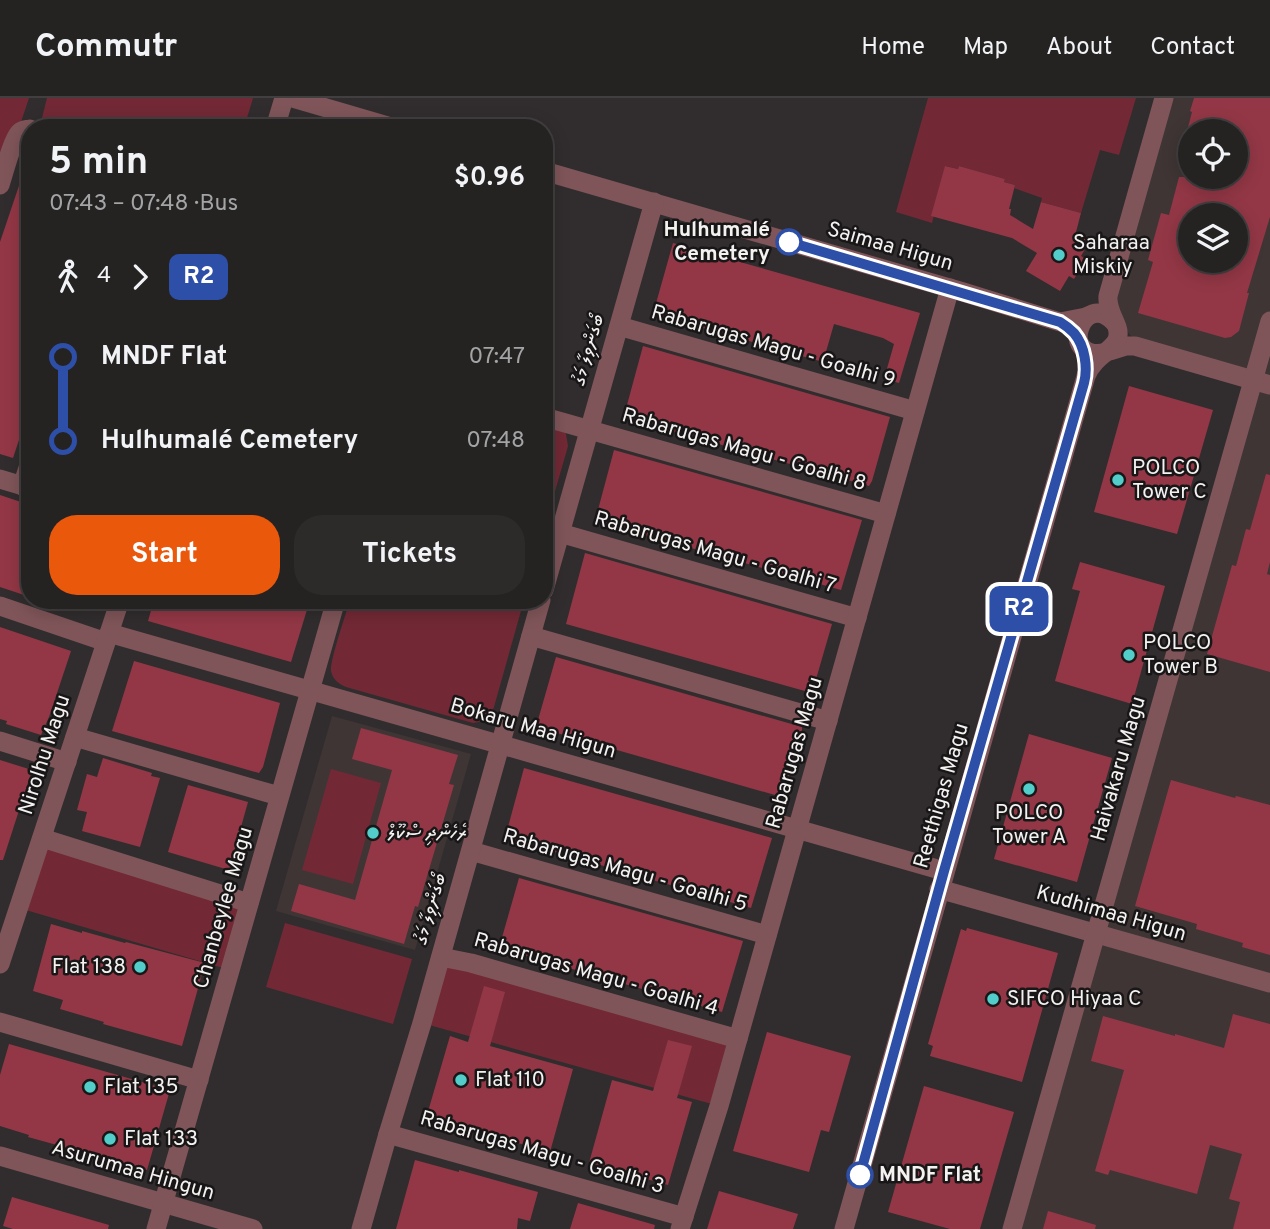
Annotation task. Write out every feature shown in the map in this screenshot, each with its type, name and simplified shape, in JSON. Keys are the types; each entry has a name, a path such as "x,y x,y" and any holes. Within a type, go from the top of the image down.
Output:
{"street":[{"path":"278,119 284,98"},
{"path":"292,98 364,119"},
{"path":"1107,352 1117,340 1118,334 1107,303 1108,296 1164,98"},
{"path":"0,184 21,137"},
{"name":"Saimaa Higun","path":"553,174 1060,322 1074,333 1080,343"},
{"name":"ބޯގަންވިލާ މަގު","path":"553,558 654,202"},
{"name":"Rabarugas Magu","path":"682,1223 719,1106 950,288"},
{"path":"1135,346 1104,315 1086,317 1078,328 1080,343 1091,353 1135,346 1262,382"},
{"name":"Saimaa Higun","path":"1060,322 1086,317"},
{"name":"Haivakaru Magu","path":"1012,1229 1096,933 1262,382 1270,321"},
{"name":"Rabarugas Magu - Goalhi 9","path":"619,327 915,411"},
{"name":"Reethigas Magu","path":"844,1229 1086,376 1080,343"},
{"name":"Reethigas Magu","path":"1086,376 1096,361 1107,352"},
{"name":"Rabarugas Magu - Goalhi 8","path":"553,420 886,514"},
{"path":"0,479 21,485"},
{"name":"Rabarugas Magu - Goalhi 7","path":"560,533 857,618"},
{"name":"Bokaru Maa Higun","path":"0,606 107,638 311,690 797,828 942,880"},
{"name":"Nirolhu Magu","path":"0,964 117,609"},
{"name":"Chanbeylee Magu","path":"156,1229 334,609"},
{"name":"ބޯގަންވިލާ މަގު","path":"361,1229 538,609"},
{"path":"531,636 828,721"},
{"path":"75,737 279,796"},
{"path":"0,741 66,762"},
{"path":"41,838 249,903"},
{"name":"Rabarugas Magu - Goalhi 5","path":"471,851 767,935"},
{"name":"Kudhimaa Higun","path":"942,880 1096,933 1270,982"},
{"name":"Rabarugas Magu - Goalhi 4","path":"441,957 471,963 738,1039"},
{"path":"0,1022 199,1080"},
{"name":"Rabarugas Magu - Goalhi 3","path":"388,1134 682,1223"},
{"name":"Asurumaa Hingun","path":"0,1156 253,1229"}],"shaded area":[{"path":"0,98 29,98 21,119 0,185"},
{"path":"47,98 253,98 247,119 42,118"},
{"path":"928,98 1136,98 1119,155 1100,150 1081,213 1041,202 1042,198 1014,188 1015,185 1004,182 1005,179 959,166 958,169 946,166 932,223 896,212"},
{"path":"1164,98 1270,98 1270,1229 1012,1229 1253,380 1141,348 1122,325 1108,296"},
{"path":"553,426 566,434 568,446 553,498"},
{"path":"347,609 521,609 492,714 484,721 473,723 346,687 335,679 331,671"},
{"name":"ރެހެންދި ސްކޫލް","path":"332,716 471,754 415,950 276,911"},
{"path":"331,769 381,783 353,884 302,870"},
{"path":"42,838 249,903 230,970 19,908"},
{"path":"285,923 412,959 393,1024 266,987"},
{"path":"441,957 738,1039 719,1106 422,1023"}],"building":[{"path":"1194,98 1270,98 1270,217 1247,293 1239,331 1225,338 1138,313 1153,262 1148,260 1161,213 1169,215 1178,181 1178,189 1248,189 1248,119 1190,119 1190,111"},
{"path":"945,166 958,169 959,166 1005,179 1004,182 1015,185 1010,215 1033,229 1041,202 1081,213 1076,232 1090,241 1081,256 1086,259 1074,279 1069,276 1060,291 1026,271 1037,253 1012,238 931,216"},
{"path":"21,180 21,434 13,458 0,454 0,242"},
{"path":"673,243 920,313 899,383 884,379 894,344 883,338 834,324 823,362 653,314"},
{"path":"643,346 890,417 869,486 624,416"},
{"name":"POLCO Tower C","path":"1129,386 1213,410 1177,534 1094,512"},
{"path":"614,450 862,520 841,590 595,521"},
{"path":"1266,474 1270,475 1270,562 1267,574 1270,575 1270,672 1207,654 1232,565 1236,566 1246,529 1250,530"},
{"path":"0,495 21,502 21,594 0,587"},
{"path":"585,553 832,624 812,693 566,624"},
{"name":"POLCO Tower B","path":"1080,562 1165,586 1132,704 1055,681 1080,591 1072,589"},
{"path":"151,609 307,609 291,662 148,621"},
{"path":"0,627 71,651 41,735 6,724 7,721 0,719"},
{"path":"556,657 802,727 782,797 536,727"},
{"path":"134,661 280,703 263,767 259,773 112,731"},
{"path":"361,728 458,755 449,784 454,785 418,907 415,906 404,944 291,911 299,884 355,900 392,770 352,759"},
{"name":"POLCO Tower A","path":"1029,734 1112,758 1077,882 994,859"},
{"path":"103,758 160,778 140,847 82,831 87,812 77,810 87,774 97,777"},
{"path":"0,760 32,770 3,860 0,860"},
{"path":"524,768 772,838 751,908 505,838"},
{"path":"1171,780 1270,805 1270,955 1242,947 1243,943 1196,929 1197,924 1135,906"},
{"path":"188,785 248,802 229,870 168,852"},
{"path":"519,878 743,941 722,1012 499,948"},
{"path":"51,924 205,963 182,1046 60,1009 63,1000 33,991"},
{"name":"SIFCO Hiyaa C","path":"967,928 1058,953 1022,1082 930,1056 933,1046 928,1044 961,929 966,931"},
{"path":"484,986 505,992 490,1046 573,1069 550,1152 427,1115 450,1036 468,1042"},
{"path":"1233,1014 1270,1024 1270,1229 1233,1229 1240,1202 1229,1199 1242,1154 1210,1145 1197,1194 1110,1170 1108,1175 1095,1171 1124,1070 1091,1061 1103,1016 1224,1048"},
{"path":"767,1032 851,1056 829,1132 821,1130 809,1172 733,1151"},
{"path":"668,1040 692,1046 677,1098 692,1102 668,1185 589,1163 612,1080 653,1091"},
{"path":"9,1044 170,1090 147,1170 28,1137 29,1135 0,1126 0,1075"},
{"path":"924,1086 1014,1112 980,1229 950,1229 888,1212"},
{"path":"415,1160 538,1192 530,1221 518,1218 517,1229 396,1229"},
{"path":"719,1191 798,1214 793,1229 707,1229"},
{"path":"12,1197 109,1225 108,1229 13,1229 3,1226"},
{"path":"578,1203 655,1225 654,1229 570,1229"},
{"path":"1048,1211 1096,1225 1095,1229 1043,1229"}],"bus line":[{"name":"R2","path":"789,242 1060,322 1074,333 1081,346 1086,366 1086,376 860,1175"}],"place":[{"name":"Hulhumalé Cemetery","path":"789,242"},
{"name":"Saharaa Miskiy","path":"1059,255"},
{"name":"POLCO Tower C","path":"1118,480"},
{"name":"POLCO Tower B","path":"1129,655"},
{"name":"POLCO Tower A","path":"1029,789"},
{"name":"ރެހެންދި ސްކޫލް","path":"373,833"},
{"name":"Flat 138","path":"140,967"},
{"name":"SIFCO Hiyaa C","path":"993,999"},
{"name":"Flat 110","path":"461,1080"},
{"name":"Flat 135","path":"90,1087"},
{"name":"Flat 133","path":"110,1139"},
{"name":"MNDF Flat","path":"860,1175"}]}
